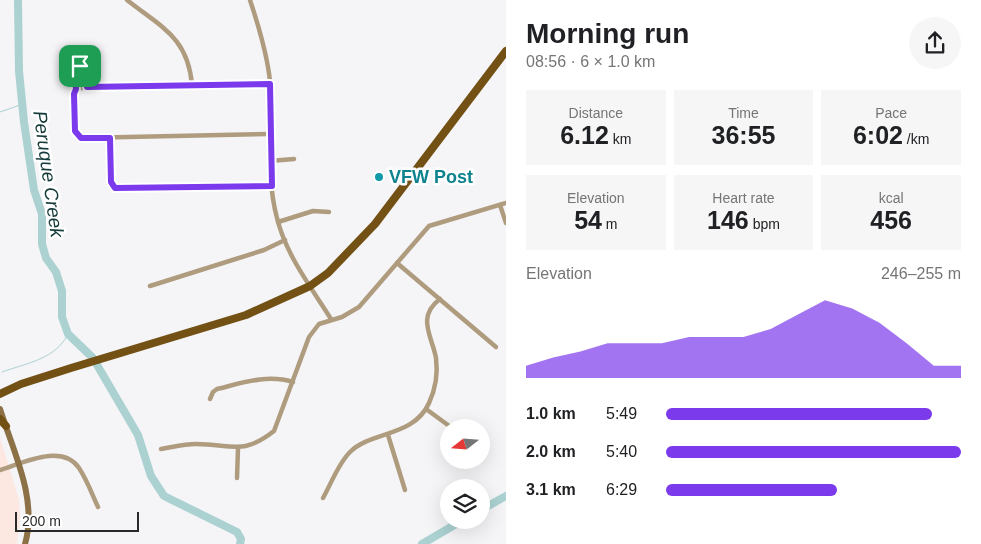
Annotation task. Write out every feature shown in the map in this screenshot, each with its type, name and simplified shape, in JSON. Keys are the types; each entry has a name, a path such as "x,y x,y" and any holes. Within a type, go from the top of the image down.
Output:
{"main road":[{"path":"451,122 451,116 506,43"},
{"path":"0,394 28,382 71,368 246,315 310,286 328,273 376,224 506,51"},
{"path":"0,408 28,498 28,528 25,544"},
{"path":"0,419 6,426"}],"street":[{"path":"127,0 179,41 191,69 192,85"},
{"path":"250,0 267,55 270,84 270,161 278,222 285,240 310,286 331,319"},
{"path":"87,87 83,69 76,67 73,73 76,89 74,94 76,135 81,138 270,134"},
{"path":"76,89 87,87 270,84"},
{"path":"110,138 111,182 118,189 272,186"},
{"path":"270,161 294,159"},
{"path":"161,449 193,444 238,448 252,445 274,431 309,337 319,324 342,317 359,307 429,226 503,204 506,222"},
{"path":"278,222 313,211 329,212"},
{"path":"150,286 264,250 285,240"},
{"path":"397,263 496,348"},
{"path":"323,498 351,451 388,435 413,421 426,409 436,385 437,374 434,352 426,328 427,315 440,299"},
{"path":"210,399 213,392 217,389 261,379 278,378 293,382"},
{"path":"426,409 440,419"},
{"path":"388,435 405,490"},
{"path":"237,478 238,448"},
{"path":"0,470 54,455 68,458 81,471 98,507"}],"shaded area":[{"path":"0,437 19,500 20,518 17,544 0,544"}],"waterway":[{"name":"Peruque Creek","path":"18,0 19,71 24,122 34,190 42,214 42,244 46,258 56,272 62,291 62,317 68,334 93,358 138,435 151,476 164,496 237,532 241,539 240,544"},
{"path":"0,112 23,104"},
{"path":"2,372 31,363 48,355 63,342 68,334"},
{"name":"Peruque Creek","path":"490,505 506,496"},
{"name":"Peruque Creek","path":"422,544 448,529"}],"place":[{"name":"VFW Post","path":"379,177"}],"route":[{"path":"80,66 83,69 87,87 270,84 270,161 272,186 115,188 111,182 110,138 81,138 76,135 74,94 76,89 73,73 76,67 80,66"}]}
